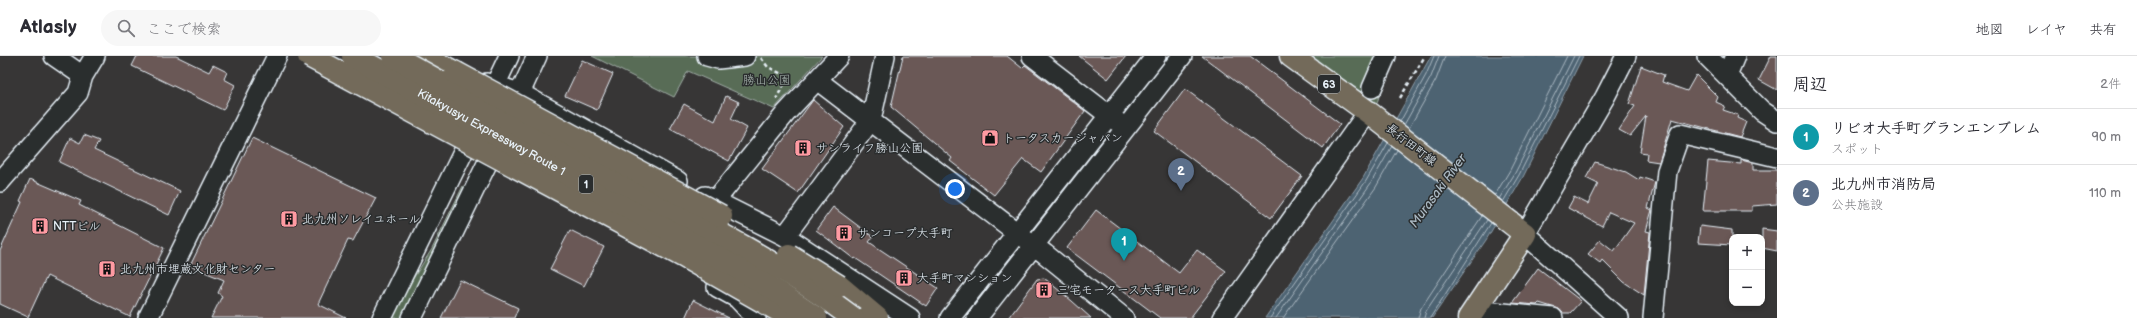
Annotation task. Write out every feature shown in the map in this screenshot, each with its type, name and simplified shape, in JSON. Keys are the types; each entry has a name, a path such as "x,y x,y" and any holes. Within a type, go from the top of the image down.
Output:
{"main road":[{"path":"309,56 683,256 792,318"},
{"name":"Kitakyusyu Expressway Route 1","path":"353,56 737,267 816,318"},
{"name":"Kitakyusyu Expressway Route 1","path":"393,56 591,165 749,248 789,272 853,318"},
{"path":"423,56 768,242 839,286 877,318"},
{"name":"長行田町線","path":"1291,56 1368,112 1525,234"},
{"path":"1472,314 1525,234"}],"street":[{"path":"54,56 84,76"},
{"path":"0,182 78,93 84,76 95,56"},
{"path":"148,318 277,56"},
{"path":"327,56 472,133 808,318"},
{"path":"413,56 441,71 516,101 785,236 910,318"},
{"path":"382,318 493,92 509,56"},
{"path":"412,318 487,163 536,56"},
{"path":"707,56 718,59 745,56"},
{"path":"715,202 786,113 839,56"},
{"path":"785,236 871,120 885,56"},
{"path":"1032,56 1126,128"},
{"path":"950,318 1156,56"},
{"path":"977,318 1182,56"},
{"path":"1372,88 1386,56"},
{"path":"1619,318 1525,234 1605,98 1626,56"},
{"path":"1707,56 1762,111 1777,120"},
{"path":"1727,75 1735,56"},
{"path":"817,80 1033,245 1124,318"},
{"path":"516,101 768,252 873,318"},
{"path":"1222,318 1368,112"},
{"path":"1653,318 1667,171 1680,134 1777,157"},
{"path":"487,163 737,298 756,318"},
{"path":"1472,314 1553,318"}],"path":[{"path":"760,56 768,67 788,77 775,100"},
{"path":"1400,98 1425,56"}],"green space":[{"name":"勝山公園","path":"592,56 822,56 774,109 688,71 674,97"},
{"path":"1310,56 1391,56 1377,103"},
{"path":"463,186 467,187 404,318 390,318 400,299 432,249"}],"water":[{"name":"Murasaki River","path":"1431,56 1583,56 1523,177 1486,240 1432,318 1265,318 1363,178"}],"building":[{"path":"137,56 176,56 209,72 213,65 227,72 224,79 235,85 223,110 132,66"},
{"path":"903,56 1007,56 1022,68 1025,65 1085,111 1041,172 1023,159 994,195 950,161 952,158 891,107"},
{"path":"1079,56 1126,56 1108,79"},
{"path":"1202,56 1250,56 1340,124 1323,148"},
{"path":"1771,56 1777,56 1777,90 1759,80"},
{"path":"582,60 613,74 597,110 565,96"},
{"path":"1641,66 1664,75 1662,82 1687,91 1696,75 1718,97 1716,102 1725,106 1723,110 1738,115 1737,118 1746,122 1740,137 1672,119 1659,162 1646,160 1647,153 1640,152 1646,116 1630,136 1619,130 1635,106 1629,104"},
{"path":"1185,89 1302,176 1271,218 1154,131"},
{"path":"726,96 739,102 731,119 747,128 729,161 670,129 684,104 715,121"},
{"name":"サンライフ勝山公園","path":"813,100 844,127 798,193 762,169"},
{"path":"84,135 99,141 94,150 180,191 169,215 59,162 70,138 80,143"},
{"name":"北九州ソレイユホール","path":"252,138 376,198 353,241 348,240 318,304 346,318 211,318 222,296 218,293 224,280 190,266"},
{"path":"1741,160 1753,163 1753,170 1777,170 1777,204 1752,206 1752,211 1703,211 1708,161 1741,164"},
{"path":"1595,162 1626,172 1639,180 1640,177 1655,182 1648,208 1652,210 1646,231 1650,232 1644,295 1624,282 1602,260 1600,263 1588,254 1600,240 1614,251 1634,223 1609,212 1602,226 1568,208 1574,197 1588,204 1598,184 1586,178"},
{"path":"30,179 81,201 79,205 164,248 130,317 47,276 28,317 0,304 0,251 22,202 20,201"},
{"path":"833,207 873,237 869,242 938,288 926,306 855,258 854,259 816,230"},
{"path":"1096,210 1179,273 1197,250 1226,271 1190,318 1160,318 1067,248"},
{"path":"1700,226 1732,230 1732,234 1729,234 1729,245 1698,243"},
{"path":"1762,229 1777,231 1777,251 1765,249 1765,234 1762,234"},
{"path":"570,230 604,247 584,286 550,269"},
{"path":"1538,268 1581,301 1570,313 1563,313 1559,309 1539,303 1537,305 1512,303"},
{"name":"三宅モータース大手町ビル","path":"1044,278 1091,318 1008,318 1037,279"},
{"path":"460,280 518,308 514,318 441,318"},
{"path":"693,300 729,318 685,318"}],"place":[{"name":"トータスカージャパン","path":"990,138"},
{"name":"サンライフ勝山公園","path":"803,148"},
{"name":"北九州市消防局","path":"1181,191"},
{"name":"北九州ソレイユホール","path":"289,219"},
{"name":"NTTビル","path":"40,226"},
{"name":"サンコープ大手町","path":"844,233"},
{"name":"リビオ大手町グランエンブレム","path":"1124,261"},
{"name":"北九州市埋蔵文化財センター","path":"107,269"},
{"name":"大手町マンション","path":"904,278"},
{"name":"三宅モータース大手町ビル","path":"1044,290"}]}
